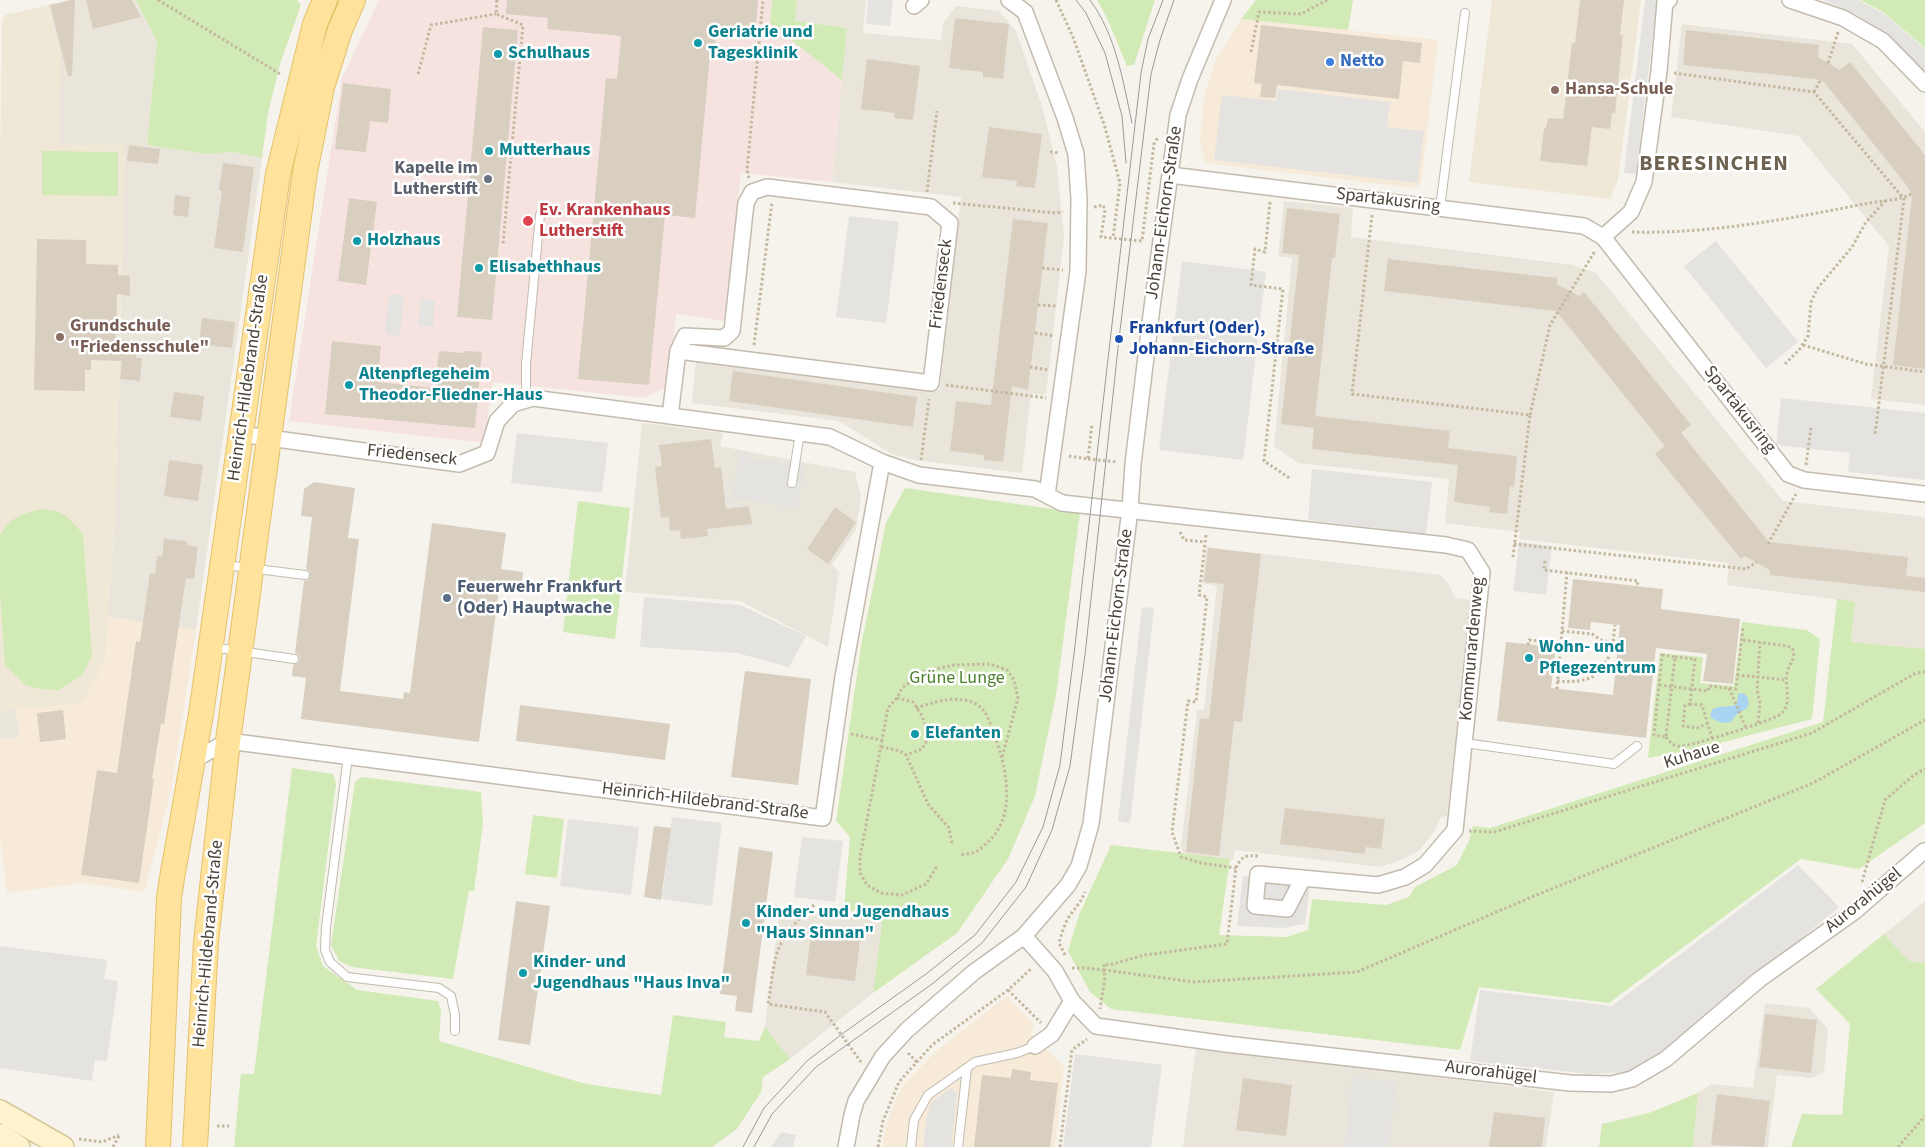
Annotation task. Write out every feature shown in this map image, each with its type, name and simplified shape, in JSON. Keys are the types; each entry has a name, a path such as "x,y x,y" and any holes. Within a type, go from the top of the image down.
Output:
{"main road":[{"name":"Heinrich-Hildebrand-Straße","path":"158,1147 169,898 210,647 278,174 312,33 325,0"},
{"name":"Heinrich-Hildebrand-Straße","path":"195,1147 206,942 228,741 305,172 322,86 340,30 353,0"}],"street":[{"path":"1009,0 1024,12 1076,154 1079,208 1078,271 1046,495"},
{"name":"Johann-Eichorn-Straße","path":"846,1147 856,1101 883,1056 907,1030 974,972 1024,936 1068,885 1080,866 1091,824 1130,509 1133,464 1178,115 1223,0"},
{"path":"1606,234 1631,212 1644,182 1659,71 1665,2 1669,0"},
{"path":"1790,0 1843,18 1883,41 1925,84"},
{"name":"Spartakusring","path":"1170,175 1584,226 1606,234 1788,474 1804,480 1925,494"},
{"name":"Friedenseck","path":"752,192 767,187 931,207 950,223 931,383"},
{"path":"670,416 678,351 686,336 724,338 732,331 746,203 752,192"},
{"path":"678,351 931,383"},
{"path":"526,400 532,398 830,437 882,462 919,475 1035,489 1062,503 1130,509"},
{"name":"Friedenseck","path":"240,434 459,464 487,453 497,421 513,404 526,400"},
{"name":"Heinrich-Hildebrand-Straße","path":"228,741 823,818 845,667 882,462"},
{"name":"Kommunardenweg","path":"1130,509 1446,545 1468,550 1482,572 1455,830"},
{"path":"192,761 228,741"},
{"path":"1303,878 1378,885 1405,877 1425,865 1455,830"},
{"name":"Aurorahügel","path":"1096,1026 1207,1041 1570,1083 1610,1084 1632,1079 1666,1059 1760,979 1854,912 1924,851"},
{"path":"1024,936 1055,971 1072,1001 1096,1026"},
{"path":"1035,1046 1052,1034 1072,1001"},
{"path":"0,1111 62,1147"},
{"path":"0,1135 19,1147"}],"lane":[{"path":"1440,208 1465,14"},
{"path":"526,400 526,364 540,215"},
{"path":"792,483 800,433"},
{"path":"222,565 305,575"},
{"path":"210,647 294,658"},
{"path":"1465,743 1614,764 1637,746"},
{"path":"348,756 326,927 325,950 330,962 347,977 439,988 451,996 455,1015 455,1031"},
{"path":"911,1147 914,1120 928,1094 975,1062 1017,1053 1035,1046"},
{"path":"958,1147 967,1068"}],"path":[{"path":"158,0 284,77"},
{"path":"496,14 497,0"},
{"path":"763,0 747,170 752,192 782,202"},
{"path":"1056,0 1073,37 1101,115 1120,183 1113,238"},
{"path":"1250,52 1259,12 1300,14 1326,0"},
{"path":"418,74 431,25 496,14 523,25 504,244"},
{"path":"1828,63 1843,18"},
{"path":"1659,71 1814,92 1904,198 1875,436"},
{"path":"1814,92 1820,81"},
{"path":"926,200 936,112"},
{"path":"1104,210 1101,236 1142,241 1154,144"},
{"path":"1513,557 1530,415 1550,325 1606,234 1664,233 1719,227 1803,216 1887,199 1904,198 1912,194"},
{"path":"1264,198 1270,199"},
{"path":"1785,364 1803,345 1808,336 1811,302 1817,289 1852,247 1866,222 1887,199"},
{"path":"752,360 772,200"},
{"path":"1374,200 1352,394 1530,415"},
{"path":"950,223 952,203 1056,213 1079,208"},
{"path":"1269,212 1265,252 1255,249 1251,285 1283,289 1264,461 1291,479"},
{"path":"1803,345 1882,368 1925,372"},
{"path":"919,475 931,383 1060,400"},
{"path":"1053,454 1088,459 1092,424"},
{"path":"1768,544 1804,480 1811,428"},
{"path":"1208,519 1199,595 1207,597 1196,702 1188,701 1172,832 1181,857 1200,863 1236,868"},
{"path":"1514,544 1746,569 1757,562"},
{"path":"1545,561 1544,570 1638,580 1637,586"},
{"path":"1556,689 1567,572"},
{"path":"1557,680 1583,682 1594,676 1604,666 1610,655 1615,624"},
{"path":"1659,685 1708,691 1709,686 1736,689 1743,628"},
{"path":"1562,630 1592,634 1600,640 1613,643"},
{"path":"1528,645 1529,640 1561,643"},
{"path":"1675,657 1666,736 1671,743 1682,746 1746,728 1780,714 1786,707 1788,697 1786,680 1787,671 1793,661 1794,654 1792,648 1742,640"},
{"path":"1758,723 1760,702 1756,690 1760,642"},
{"path":"1666,736 1654,735 1662,655 1695,659 1690,704"},
{"path":"938,865 926,884 902,895 881,893 867,885 860,873 860,857 888,708 897,698 902,688 922,672 954,665 990,664 1007,670 1014,680 1018,698 1002,758"},
{"name":"Kuhaue","path":"1455,830 1494,832 1812,733 1916,673 1925,672"},
{"path":"1737,675 1786,680"},
{"path":"1729,688 1746,728"},
{"path":"897,698 913,702 922,716 929,737 922,749 906,755"},
{"path":"916,708 936,701 960,700 976,704 986,712 1002,758 1007,794 1004,818 994,836 978,851 958,855"},
{"path":"1708,724 1697,728 1683,726 1685,705 1702,706 1708,724 1712,738"},
{"path":"1072,968 1104,970 1194,982 1357,972 1534,896 1813,783 1925,720"},
{"path":"835,731 882,740"},
{"path":"881,748 900,751 906,755 928,804 949,828 952,843"},
{"path":"1854,912 1885,800 1914,775 1925,770"},
{"path":"814,905 805,912 787,936 776,955 768,1004 825,1012 837,1026"},
{"path":"878,1147 883,1121 899,1082 932,1045 1008,990 1059,943"},
{"path":"1104,970 1104,992"},
{"path":"1060,1147 1072,1050 1087,1039 1096,1026"},
{"path":"1898,1147 1925,1116"},
{"path":"113,1147 119,1135"}],"shaded area":[{"path":"70,0 136,0 157,42 147,145 206,154 232,152 262,158 196,630 108,617 115,512 125,145 58,145 60,54 48,5"},
{"name":"Ev. Krankenhaus Lutherstift","path":"379,0 772,0 770,23 842,80 832,182 741,173 724,321 676,314 668,386 644,398 493,382 484,443 289,421 342,78"},
{"path":"797,0 866,0 863,33 941,40 943,23 956,6 999,11 1016,31 1042,106 1057,166 1064,237 1046,395 1031,393 1022,473 915,460 892,454 839,421 692,403 696,360 940,390 961,197 832,182 847,28 795,21"},
{"path":"868,0 893,0 890,26 866,24"},
{"name":"Hansa-Schule","path":"1492,0 1641,0 1618,180 1610,199 1469,182"},
{"path":"1645,0 1657,0 1636,174 1624,173"},
{"path":"1823,0 1858,0 1883,13 1925,49 1925,74 1885,32 1855,14"},
{"name":"Grundschule \"Friedensschule\"","path":"48,5 60,54 59,144 125,145 115,512 105,662 83,703 0,711 0,161 2,20 5,15"},
{"path":"1241,19 1438,40 1421,183 1415,188 1205,163 1200,141 1204,96 1216,60"},
{"path":"1682,24 1852,44 1925,132 1925,405 1871,399 1889,246 1799,136 1671,117"},
{"path":"1278,89 1390,102 1387,127 1424,131 1418,183 1214,160 1222,95 1276,101"},
{"path":"1284,201 1353,208 1351,237 1573,265 1596,273 1783,501 1925,517 1925,649 1851,642 1855,602 1727,585 1729,563 1519,539 1520,532 1445,523 1449,479 1298,463 1274,446 1292,258 1278,256"},
{"path":"849,216 899,222 886,323 836,317"},
{"path":"1716,241 1798,342 1766,368 1684,266"},
{"path":"1182,261 1266,272 1243,460 1159,450"},
{"path":"389,294 404,295 400,336 385,334"},
{"path":"421,298 435,300 433,327 418,326"},
{"path":"1781,398 1925,413 1925,480 1848,472 1850,453 1776,445"},
{"path":"642,423 723,433 720,446 855,472 861,496 856,529 832,565 839,572 828,647 740,601 625,592"},
{"path":"517,433 608,443 602,493 511,483"},
{"path":"739,456 804,467 797,508 732,498"},
{"path":"1312,469 1432,482 1426,534 1308,520"},
{"path":"1519,542 1552,546 1546,595 1513,591"},
{"path":"1206,547 1441,575 1449,585 1455,598 1470,600 1447,816 1441,817 1435,831 1419,851 1380,867 1235,850 1233,860 1184,855 1181,847 1197,710 1204,710 1217,586 1202,583"},
{"path":"644,597 740,605 806,636 789,667 737,653 640,647"},
{"path":"1142,607 1154,608 1130,823 1118,821"},
{"path":"108,617 196,630 171,791 144,892 82,883 7,893 0,839 0,739 19,737 16,709 83,703 105,662"},
{"path":"16,709 20,737 0,739 0,711"},
{"path":"672,817 722,823 712,906 662,899"},
{"path":"568,819 639,827 631,895 560,886"},
{"path":"802,837 843,841 835,902 794,897"},
{"path":"1798,865 1839,907 1660,1056 1628,1072 1590,1074 1470,1061 1480,990 1612,1006"},
{"path":"1243,876 1310,885 1305,924 1283,928 1237,926"},
{"path":"1925,901 1925,963 1909,961 1884,934"},
{"path":"844,909 883,914 873,993 790,1059 765,1027 779,917 790,918"},
{"path":"0,946 107,960 104,979 118,981 107,1061 95,1060 92,1081 0,1068"},
{"path":"1007,996 1035,1026 1030,1032 1064,1067 1055,1147 882,1147 887,1121 903,1085 936,1051"},
{"path":"1765,1003 1809,1008 1828,1029 1824,1072 1812,1078 1777,1075 1768,1147 1693,1147 1698,1093 1711,1084 1753,1088"},
{"path":"1196,1047 1554,1092 1546,1147 1183,1147"},
{"path":"1075,1054 1162,1065 1151,1147 1063,1147"},
{"path":"1352,1077 1396,1082 1389,1147 1345,1147"},
{"path":"951,1088 957,1093 951,1147 923,1147 927,1115 933,1101"},
{"path":"781,1132 796,1135 793,1147 771,1147"}],"green space":[{"path":"136,0 297,0 301,5 280,64 268,113 262,158 232,152 206,154 147,145 157,42"},
{"path":"772,0 797,0 795,21 847,28 842,80 770,23"},
{"path":"1097,0 1155,0 1134,65 1127,66 1106,16"},
{"path":"1256,0 1353,0 1348,30 1241,19"},
{"path":"1860,0 1925,0 1925,48 1883,12"},
{"path":"42,151 118,152 118,196 42,195"},
{"name":"Grüne Lunge","path":"905,488 1080,513 1056,695 1035,796 1008,859 957,933 873,993 883,914 844,909 850,837 836,821 861,646 886,523"},
{"path":"578,501 630,508 615,639 563,632"},
{"path":"40,509 55,511 70,519 83,535 92,656 82,675 59,690 40,689 26,685 5,665 0,594 0,535 10,521"},
{"path":"1837,599 1855,602 1851,642 1925,649 1925,823 1859,869 1801,859 1609,1003 1479,987 1460,1050 1111,1009 1090,992 1068,951 1079,915 1111,845 1230,859 1219,935 1287,937 1308,930 1312,899 1386,905 1409,897 1415,887 1457,865 1469,841 1473,826 1490,828 1823,722"},
{"path":"1742,622 1807,630 1820,639 1812,719 1693,750 1648,758 1660,653 1703,657 1700,683 1734,686"},
{"path":"292,768 333,774 336,784 316,946 323,966 357,990 438,1001 441,1010 439,1041 586,1084 661,1095 673,1015 726,1022 724,1037 759,1041 765,1027 790,1059 763,1077 761,1092 737,1129 712,1147 234,1147 241,1074 254,1074"},
{"path":"362,777 481,792 483,824 474,891 469,891 453,979 352,967 339,961 331,945 355,782"},
{"path":"533,815 564,819 557,878 525,874"},
{"path":"1884,934 1909,961 1925,963 1925,1147 1791,1147 1802,1114 1842,1115 1850,1024 1816,989"},
{"path":"1698,1093 1693,1147 1599,1147 1602,1124 1649,1113"}],"water":[{"path":"1743,693 1748,699 1748,707 1736,715 1731,722 1722,723 1711,718 1713,709 1737,704 1738,694"}],"building":[{"path":"75,0 72,76 68,76 50,5"},
{"path":"86,0 132,0 141,17 93,29"},
{"path":"507,0 758,0 756,27 747,26 746,35 716,33 715,54 710,54 695,218 665,215 649,385 578,379 606,78 617,79 621,36 547,29 548,18 506,14"},
{"path":"1580,0 1624,0 1620,35 1623,35 1615,113 1612,113 1610,129 1592,127 1587,166 1540,161 1544,128 1546,128 1548,118 1563,119 1572,43 1575,43"},
{"path":"955,18 1009,24 1003,79 983,77 983,72 949,68"},
{"name":"Netto","path":"1261,25 1422,43 1420,63 1403,61 1399,99 1277,85 1275,98 1260,97 1262,84 1254,83"},
{"path":"483,27 518,30 492,320 457,317"},
{"path":"1686,30 1819,45 1818,57 1840,70 1850,62 1925,155 1925,369 1893,365 1912,196 1908,187 1824,82 1816,79 1683,65"},
{"path":"867,59 920,66 913,120 894,118 895,113 861,109"},
{"path":"343,83 391,89 388,123 370,121 366,152 335,149"},
{"path":"989,127 1042,134 1035,188 1016,186 1017,181 982,177"},
{"path":"129,145 160,149 158,164 127,161"},
{"path":"223,163 254,167 243,252 214,248 222,191 219,190"},
{"path":"175,195 190,197 188,217 173,215"},
{"name":"Holzhaus","path":"349,198 377,202 366,285 338,281"},
{"path":"1287,208 1340,214 1335,258 1332,258 1314,428 1281,424 1299,255 1282,253"},
{"path":"1013,219 1048,223 1028,389 1012,387 1003,462 984,460 984,455 950,451 956,401 991,405"},
{"path":"37,239 86,240 86,264 118,265 118,275 130,276 130,296 117,294 116,339 137,341 136,358 142,358 140,381 120,379 122,361 91,360 91,370 85,370 85,391 34,390"},
{"path":"1388,259 1557,278 1557,284 1579,296 1584,292 1691,425 1681,433 1769,542 1908,557 1906,576 1925,578 1925,592 1770,575 1770,570 1745,556 1741,559 1655,454 1665,446 1556,311 1384,291"},
{"path":"202,318 235,322 232,348 199,344"},
{"name":"Altenpflegeheim Theodor-Fliedner-Haus","path":"332,341 381,346 378,382 435,388 439,351 482,352 475,428 325,414"},
{"path":"733,371 917,397 913,427 729,401"},
{"path":"174,392 204,396 201,421 170,417"},
{"path":"1315,416 1450,431 1448,448 1517,456 1514,487 1510,486 1507,514 1489,512 1490,507 1454,502 1458,465 1312,449"},
{"path":"711,439 715,468 721,467 726,509 749,506 752,524 707,529 708,536 681,539 680,530 670,531 669,517 661,518 655,467 662,466 659,445"},
{"path":"169,460 203,465 198,501 164,496"},
{"path":"314,482 355,488 348,538 359,539 340,691 403,699 404,692 410,693 432,523 506,533 501,569 523,572 521,591 499,589 479,742 301,719 306,678 292,676 293,665 298,663 300,659 295,653 304,581 308,580 310,576 310,572 306,569 312,517 301,516 304,489"},
{"path":"835,507 856,522 828,564 807,549"},
{"path":"164,539 187,541 187,545 198,547 194,579 186,578 164,724 161,723 152,779 154,779 139,883 81,875 97,770 117,773 136,641 140,642 150,573 155,574 157,556 162,557"},
{"path":"1208,548 1261,554 1242,722 1234,721 1219,856 1186,852 1200,718 1209,719 1224,584 1204,582"},
{"name":"Wohn- und Pflegezentrum","path":"1573,579 1663,589 1661,609 1740,619 1733,684 1703,681 1707,654 1656,648 1646,738 1497,721 1506,642 1556,647 1551,688 1613,695 1620,625 1591,622 1590,630 1568,628"},
{"path":"745,671 811,679 798,785 731,777"},
{"path":"520,705 670,724 665,760 516,741"},
{"path":"63,710 66,739 40,742 37,713"},
{"path":"1285,808 1385,819 1381,849 1366,847 1365,854 1280,844"},
{"path":"654,826 671,828 661,900 644,897"},
{"name":"Kinder- und Jugendhaus \"Haus Sinnan\"","path":"739,847 773,852 752,1013 735,1011 737,996 720,994"},
{"name":"Kinder- und Jugendhaus \"Haus Inva\"","path":"516,901 550,906 530,1045 498,1040"},
{"path":"812,926 861,933 855,981 806,975"},
{"path":"1765,1014 1817,1020 1811,1073 1759,1067"},
{"path":"1012,1069 1031,1072 1030,1080 1058,1083 1050,1147 974,1147 982,1075 1011,1078"},
{"path":"1243,1078 1292,1085 1286,1136 1236,1130"},
{"path":"1717,1094 1770,1101 1764,1147 1711,1145"},
{"path":"1494,1112 1545,1118 1542,1147 1489,1147"}],"tram line":[{"path":"1076,0 1086,13 1105,53 1122,116 1126,163"},
{"path":"1090,0 1099,14 1112,43 1122,75 1132,123"},
{"path":"743,1147 764,1108 807,1061 926,974 975,935 1016,882 1043,827 1060,765 1141,73 1148,39 1163,0"},
{"path":"754,1147 772,1114 816,1067 932,984 982,943 1026,887 1052,830 1070,766 1085,655 1119,339 1151,74 1174,0"}],"place":[{"name":"Geriatrie und Tagesklinik","path":"698,43"},
{"name":"Schulhaus","path":"498,54"},
{"name":"Netto","path":"1330,62"},
{"name":"Hansa-Schule","path":"1555,90"},
{"name":"Mutterhaus","path":"489,151"},
{"name":"Kapelle im Lutherstift","path":"488,179"},
{"name":"Ev. Krankenhaus Lutherstift","path":"528,221"},
{"name":"Holzhaus","path":"357,241"},
{"name":"Elisabethhaus","path":"479,268"},
{"name":"Grundschule \"Friedensschule\"","path":"60,337"},
{"name":"Frankfurt (Oder), Johann-Eichorn-Straße","path":"1119,339"},
{"name":"Altenpflegeheim Theodor-Fliedner-Haus","path":"349,385"},
{"name":"Feuerwehr Frankfurt (Oder) Hauptwache","path":"447,598"},
{"name":"Wohn- und Pflegezentrum","path":"1529,658"},
{"name":"Elefanten","path":"915,734"},
{"name":"Kinder- und Jugendhaus \"Haus Sinnan\"","path":"746,923"},
{"name":"Kinder- und Jugendhaus \"Haus Inva\"","path":"523,973"}],"district":[{"name":"BERESINCHEN","path":"1714,165"}]}
